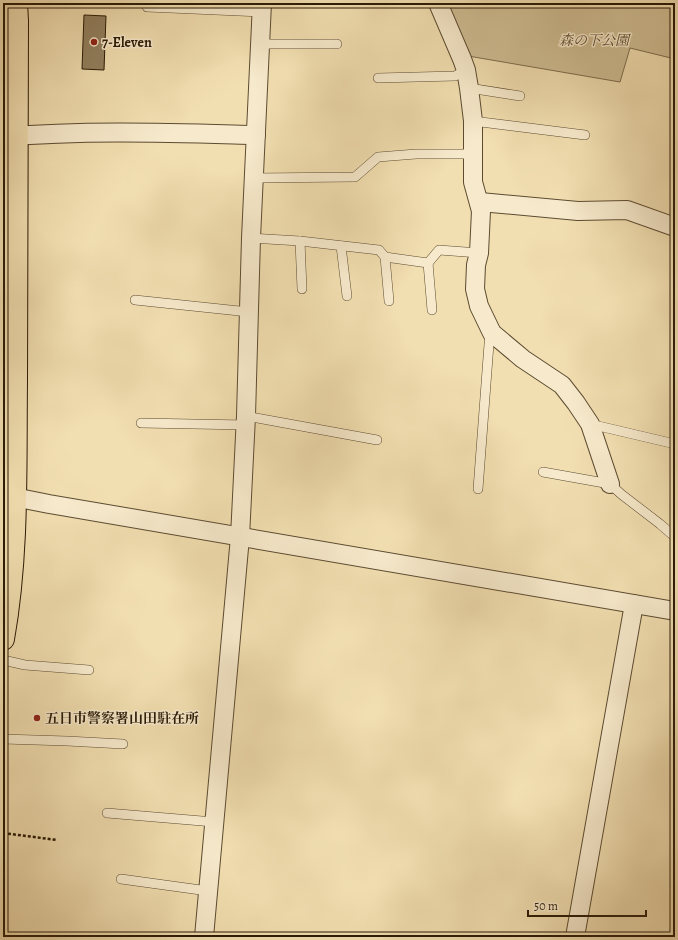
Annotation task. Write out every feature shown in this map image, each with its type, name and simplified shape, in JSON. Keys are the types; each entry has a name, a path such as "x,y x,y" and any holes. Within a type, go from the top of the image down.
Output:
{"main road":[{"path":"3,639 13,561 8,496 12,410 10,341 13,288 10,136 18,21 16,3"}],"street":[{"path":"438,3 466,70 469,88 473,121 473,182 480,202 481,211 479,253 476,265 475,288 479,306 492,333 523,359 562,385 576,403 590,424 610,484"},
{"path":"204,937 240,537 246,421 251,238 262,8"},
{"path":"10,136 100,132 256,135"},
{"path":"480,202 578,211 627,210 675,227"},
{"path":"8,496 675,611"},
{"path":"575,937 634,604"}],"lane":[{"path":"147,7 262,8"},
{"path":"260,44 337,44"},
{"path":"378,78 455,76 466,70"},
{"path":"469,88 520,96"},
{"path":"473,121 585,135"},
{"path":"254,178 356,177 378,156 473,154"},
{"path":"251,238 300,241 379,250 385,257 389,301"},
{"path":"300,241 302,289"},
{"path":"341,246 347,296"},
{"path":"432,310 428,263 439,250 479,253"},
{"path":"385,257 428,263"},
{"path":"135,300 249,312"},
{"path":"478,490 490,328"},
{"path":"140,422 246,421 377,440"},
{"path":"590,424 675,444"},
{"path":"543,472 610,484 675,537"},
{"path":"3,660 25,665 89,670"},
{"path":"3,739 123,744"},
{"path":"107,813 214,822"},
{"path":"121,879 208,891"}],"path":[{"path":"3,833 57,840"}],"green space":[{"name":"森の下公園","path":"442,3 675,3 675,59 630,48 620,82 468,56"}],"building":[{"path":"70,3 93,3 93,6 70,6"},
{"path":"84,15 106,16 104,70 82,69"}],"place":[{"name":"7-Eleven","path":"94,42"},
{"name":"五日市警察署山田駐在所","path":"37,718"}]}
